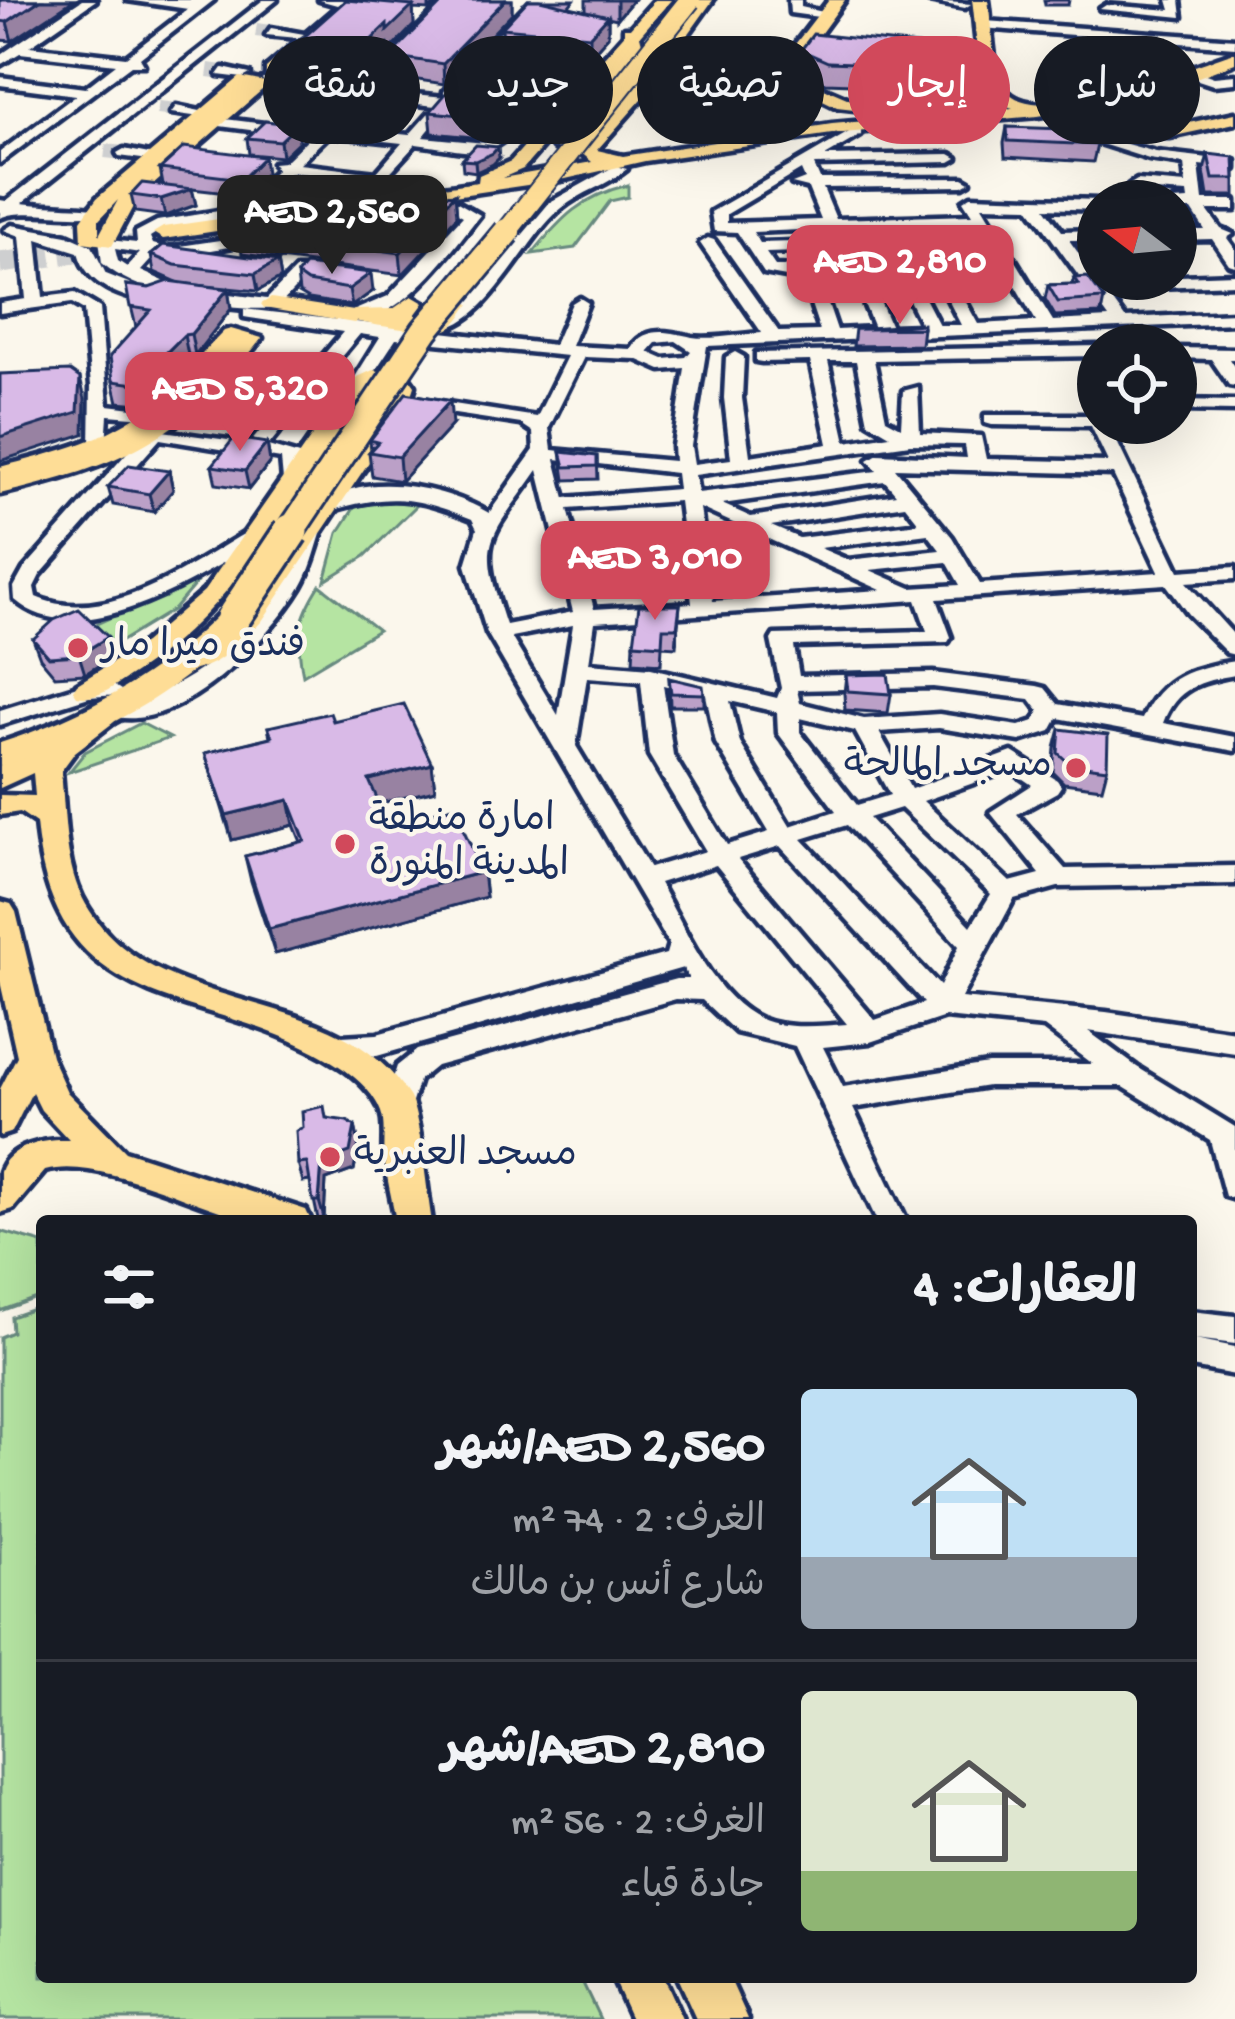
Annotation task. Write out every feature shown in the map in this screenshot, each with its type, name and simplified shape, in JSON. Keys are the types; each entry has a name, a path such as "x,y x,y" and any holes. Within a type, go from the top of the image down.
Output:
{"highway":[{"path":"613,109 683,19"},
{"path":"613,94 683,19"},
{"path":"613,62 633,44 635,20"},
{"path":"0,755 107,702 203,635 525,189 566,144"},
{"path":"354,323 403,310 502,199 525,189"},
{"path":"403,310 413,324 445,319 542,202 525,189"},
{"path":"0,735 107,702"}],"main road":[{"path":"613,94 706,0"},
{"path":"500,1 548,10"},
{"path":"969,1 985,25 985,36"},
{"path":"969,1 976,36"},
{"path":"260,76 298,34 348,4"},
{"path":"99,226 157,157 212,118 348,4"},
{"path":"832,7 782,72 784,77 848,104"},
{"path":"635,20 683,19"},
{"path":"635,20 666,23 683,19"},
{"path":"1200,71 1234,53"},
{"path":"99,226 212,118"},
{"path":"1200,126 1235,118"},
{"path":"462,194 566,144 620,164 880,178 920,144"},
{"path":"99,226 164,240 525,189 620,164"},
{"path":"164,240 462,194 620,164"},
{"path":"375,182 390,190 489,178"},
{"path":"435,186 462,194 525,189"},
{"path":"266,309 354,323"},
{"path":"0,487 153,424 220,371 251,338 231,335 153,424"},
{"path":"107,702 161,693 203,635 254,536 351,388 374,377 399,380 404,386 399,401 253,616 203,635 143,658 46,770 66,898 87,934 118,961 173,990 334,1044 377,1077 398,1107 401,1156 413,1215"},
{"path":"0,474 97,450"},
{"path":"0,778 65,746"},
{"path":"0,805 29,802 51,819"},
{"path":"0,912 34,1057 53,1100 112,1161"},
{"path":"0,1122 34,1057"},
{"path":"0,1198 15,1155 72,1153 112,1161 275,1215"},
{"path":"640,1983 658,2019"},
{"path":"705,1983 722,2019"}],"street":[{"path":"0,62 9,45 90,0"},
{"path":"133,0 210,3"},
{"path":"325,0 348,4"},
{"path":"417,36 453,0"},
{"path":"795,0 794,10 832,7"},
{"path":"931,0 969,1"},
{"path":"1108,33 1104,4 1178,14 1174,0"},
{"path":"0,159 210,3"},
{"path":"240,4 267,3"},
{"path":"3,208 267,3"},
{"path":"501,36 527,4"},
{"path":"412,16 434,19"},
{"path":"985,25 1041,21 1108,33 1219,42 1234,53"},
{"path":"212,26 298,34"},
{"path":"9,45 263,76"},
{"path":"1200,76 1213,81 1235,79"},
{"path":"0,82 88,97"},
{"path":"420,130 444,102"},
{"path":"113,103 158,108"},
{"path":"176,110 263,124"},
{"path":"420,142 487,148 494,144"},
{"path":"142,281 131,272 164,240 246,208 312,144"},
{"path":"266,165 375,182 408,144"},
{"path":"951,144 967,190 1047,325"},
{"path":"1130,144 1137,180"},
{"path":"1136,144 1191,161 1235,165"},
{"path":"82,148 105,151"},
{"path":"124,153 157,157"},
{"path":"179,154 201,157"},
{"path":"1191,161 1193,180"},
{"path":"445,319 466,313 555,205 620,164"},
{"path":"880,178 817,191 777,223 720,228 719,212 770,191 817,191 880,178 967,190"},
{"path":"770,191 817,191 880,178 967,190"},
{"path":"795,197 880,178 1033,202 1077,204"},
{"path":"138,189 160,192"},
{"path":"817,191 838,246 885,333"},
{"path":"220,371 351,388 472,215 462,194"},
{"path":"1197,197 1235,205"},
{"path":"205,198 246,208"},
{"path":"1197,201 1213,234 1231,256"},
{"path":"1033,202 1077,263"},
{"path":"3,208 67,214 233,262"},
{"path":"99,226 110,263 130,278 266,309"},
{"path":"741,226 770,270 809,276 903,271 928,264 1014,266"},
{"path":"16,231 61,238 86,249 92,270 105,281 158,300 266,309"},
{"path":"0,246 16,231"},
{"path":"16,231 34,297"},
{"path":"1197,234 1235,234"},
{"path":"1057,236 1077,236"},
{"path":"708,243 774,338"},
{"path":"755,248 838,246"},
{"path":"1197,254 1231,256"},
{"path":"928,264 972,329"},
{"path":"273,268 323,274"},
{"path":"903,271 930,331 934,353"},
{"path":"244,334 302,272"},
{"path":"809,276 830,335"},
{"path":"1197,280 1235,279"},
{"path":"0,308 105,281"},
{"path":"388,284 403,310 568,352 639,354 661,365 774,338 808,349 864,355 1077,351"},
{"path":"0,296 75,298 92,308 100,386 92,395 97,450"},
{"path":"1104,300 1120,322"},
{"path":"541,427 580,303"},
{"path":"1191,324 1235,318"},
{"path":"256,449 354,323"},
{"path":"639,354 640,345 652,338 679,336 696,353 735,357 808,349 830,335 1163,324"},
{"path":"1197,327 1235,333"},
{"path":"808,349 838,449"},
{"path":"696,353 682,446 703,608"},
{"path":"1216,354 1235,381"},
{"path":"864,355 877,422 910,438 974,440 977,464"},
{"path":"735,357 741,463"},
{"path":"910,438 912,391"},
{"path":"92,395 153,424 290,455 293,480"},
{"path":"399,401 506,415 541,427 546,437 543,451 486,527 476,565 498,632 709,990 746,1024 805,1038 870,1032 944,1007 1235,1042"},
{"path":"1197,406 1234,408"},
{"path":"992,419 1077,421"},
{"path":"153,424 31,573 26,600 37,608 82,614 111,607 180,578 254,536"},
{"path":"560,504 692,497 879,460 910,438"},
{"path":"1109,444 1172,578 1195,610 1235,648"},
{"path":"543,451 685,470 838,449 879,460 1120,468"},
{"path":"543,451 585,616 564,750"},
{"path":"879,460 933,527 975,592"},
{"path":"330,506 361,492 405,493 480,515 486,527"},
{"path":"692,497 918,595 940,637 934,680 938,721"},
{"path":"749,523 910,498"},
{"path":"796,544 933,527"},
{"path":"0,718 175,697 258,628 294,582 311,534"},
{"path":"846,567 953,555"},
{"path":"498,632 585,616 1235,573"},
{"path":"774,604 782,640 789,733 850,813 973,944"},
{"path":"782,640 940,637"},
{"path":"1149,730 1159,703 1173,685 1235,668"},
{"path":"576,669 651,675 717,692 788,694 934,680 1037,693 1051,710 1235,744"},
{"path":"651,675 661,755 720,854 870,1032"},
{"path":"717,692 728,743 782,833 944,1007"},
{"path":"788,694 864,725 938,721 1020,734 1043,726 1051,710"},
{"path":"864,725 903,796 1005,892"},
{"path":"643,879 966,780 1012,760 1049,786 1002,812 1058,878"},
{"path":"944,1007 973,944 1005,892 1058,878 1229,880"},
{"path":"334,1044 377,1045 658,966 676,960 682,944"},
{"path":"398,1107 407,1074 427,1058 676,989 709,990"},
{"path":"1052,1018 1127,1075 1229,1137 1235,1187"},
{"path":"805,1038 889,1215"},
{"path":"834,1100 988,1075 1127,1075"},
{"path":"1197,1326 1235,1330"},
{"path":"1197,1354 1235,1360"}],"green space":[{"path":"628,185 628,197 610,201 575,248 532,254 574,210"},
{"path":"389,497 418,504 365,556 325,581 338,533 360,499"},
{"path":"202,576 174,609 112,647 90,627"},
{"path":"320,585 378,630 303,675 301,628"},
{"path":"141,723 170,738 69,772 85,752"},
{"path":"0,1231 36,1241 36,1298 0,1311"},
{"path":"36,1308 36,1983 583,1983 600,2019 0,2019 0,1337 12,1332 11,1317"}],"building":[{"path":"0,0 40,0 7,22 0,21"},
{"path":"346,0 413,6 375,36 305,36"},
{"path":"445,0 505,0 470,36 444,36 443,64 420,61 420,36 410,36"},
{"path":"528,0 608,16 590,36 502,28"},
{"path":"813,34 848,38 848,63 824,60 824,36"},
{"path":"444,96 444,113 430,112"},
{"path":"263,123 263,139 247,138"},
{"path":"1010,127 1034,128 1034,142 1010,141"},
{"path":"476,145 498,147 475,161 462,160"},
{"path":"184,147 264,157 242,179 160,169"},
{"path":"1208,154 1234,157 1235,179 1213,179"},
{"path":"142,183 192,189 161,199 131,195"},
{"path":"455,194 400,253 239,231 244,226 378,204 417,210 431,196"},
{"path":"163,245 278,261 255,274 175,265 151,255"},
{"path":"305,265 371,273 349,289 307,282 297,275"},
{"path":"169,281 228,289 191,334 184,335 135,384 113,381 110,356 151,310 130,307 126,285 149,288"},
{"path":"1077,284 1077,300 1089,300 1058,302 1048,285"},
{"path":"923,324 923,328 855,329"},
{"path":"70,371 80,378 78,412 0,437 0,374"},
{"path":"406,393 450,401 399,457 369,452 378,442 370,440"},
{"path":"234,438 267,443 245,471 212,466"},
{"path":"561,452 597,456 597,466 565,467"},
{"path":"129,465 169,471 149,494 108,487"},
{"path":"639,605 680,605 677,628 663,628 662,645 634,643"},
{"path":"79,609 108,637 79,655 49,657 33,639 54,620"},
{"path":"888,674 891,694 848,691 846,675"},
{"path":"669,678 703,686 704,694 671,693"},
{"name":"امارة منطقة المدينة المنورة","path":"404,704 432,764 369,780 388,823 453,807 483,872 269,929 245,856 305,841 289,800 226,815 205,753 272,737 268,727 330,713 333,721"},
{"path":"1060,729 1108,735 1107,769 1070,764 1058,753"},
{"path":"324,1106 326,1118 355,1126 350,1152 322,1162 319,1201 313,1201 307,1163 298,1164 296,1131 303,1127 302,1111"}],"tunnel":[{"path":"256,30 271,32"},
{"path":"208,70 223,72"},
{"path":"158,108 176,110"},
{"path":"105,151 124,153"},
{"path":"0,263 167,241"}],"place":[{"name":"فندق ميرا مار","path":"78,648"},
{"name":"مسجد المالحة","path":"1076,768"},
{"name":"امارة منطقة المدينة المنورة","path":"345,844"},
{"name":"مسجد العنبرية","path":"330,1157"}]}
